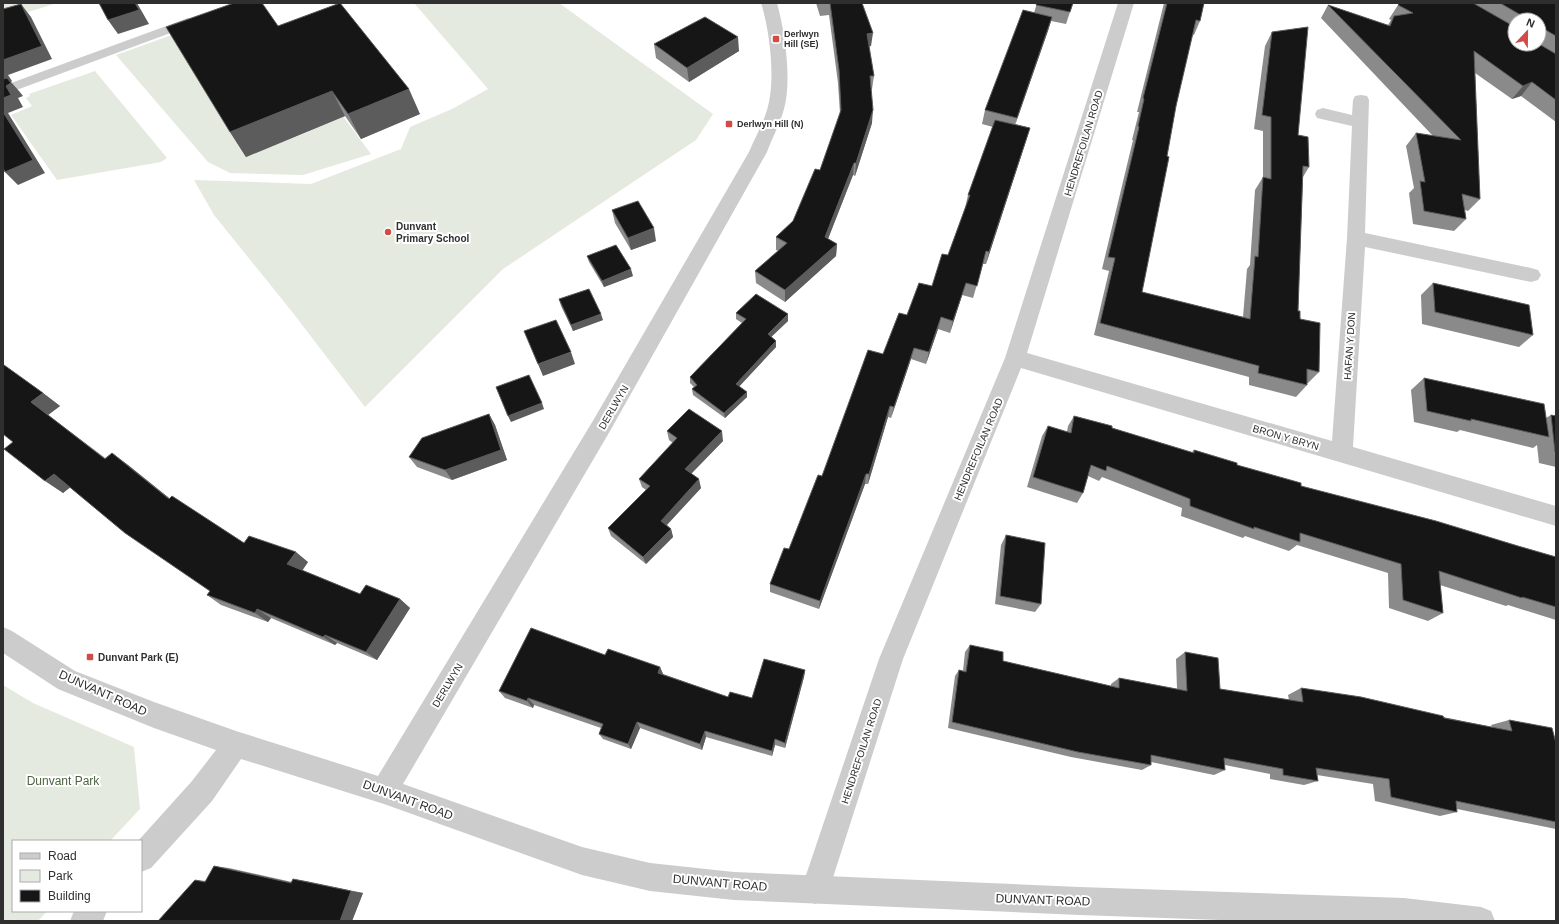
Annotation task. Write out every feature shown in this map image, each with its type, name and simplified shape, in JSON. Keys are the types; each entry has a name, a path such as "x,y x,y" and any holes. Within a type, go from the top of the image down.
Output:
{"street":[{"name":"DERLWYN","path":"384,791 606,418 758,152 776,109 780,70 772,13 769,3"},
{"name":"HENDREFOILAN ROAD","path":"815,890 891,659 1016,358 1126,3"},
{"name":"HAFAN Y DON","path":"1342,454 1356,238 1359,122 1361,100"},
{"path":"1323,114 1359,122"},
{"path":"1356,238 1531,274"},
{"name":"BRON Y BRYN","path":"1016,358 1556,516"},
{"name":"DUNVANT ROAD","path":"3,639 67,680 154,715 236,744 384,791 582,861 650,877 734,886 1080,901 1332,915 1404,912 1481,921"},
{"path":"142,857 202,791 236,744"},
{"path":"84,921 92,912"}],"lane":[{"path":"3,91 201,17"}],"green space":[{"path":"3,3 57,3 3,20"},
{"path":"414,3 559,3 713,114 696,140 503,269 365,407 293,313 214,215 194,180 311,184 401,149 410,127 452,109 488,89"},
{"path":"208,22 246,156 308,132 276,89 313,76 371,154 303,175 230,173 208,162 116,55"},
{"path":"95,71 167,158 161,162 57,180 11,115 32,106 26,98 30,96 29,94"},
{"name":"Dunvant Park","path":"3,685 33,703 134,747 140,809 111,840 12,840 12,912 46,912 38,921 3,921"}],"building":[{"path":"99,3 135,3 139,10 108,20"},
{"path":"234,3 262,3 278,26 340,3 409,89 348,114 332,91 230,132 166,27"},
{"path":"830,3 862,3 873,33 867,34 874,76 870,76 873,110 856,163 854,163 825,237 837,244 785,290 755,271 787,243 776,237 793,221 815,169 820,170 841,110 839,70"},
{"path":"1037,3 1073,3 1070,12 1036,5"},
{"path":"1167,3 1204,3 1200,21 1196,20 1176,106 1167,156 1169,157 1142,292 1250,319 1255,256 1258,257 1263,177 1271,179 1271,117 1262,115 1272,32 1308,27 1298,135 1308,137 1309,167 1303,166 1298,311 1300,311 1300,319 1320,323 1319,372 1307,369 1307,385 1258,373 1259,366 1100,323 1115,258 1108,257 1139,127 1143,98"},
{"path":"1400,3 1473,3 1507,22 1507,52 1547,52 1547,49 1556,54 1556,100 1532,82 1523,86 1474,51 1480,199 1462,194 1466,219 1424,211 1420,181 1425,182 1416,133 1461,140 1328,5 1390,26 1394,16 1413,13 1398,5"},
{"path":"1500,3 1556,3 1556,36 1547,31 1547,12 1516,12"},
{"path":"21,4 42,46 3,60 3,9"},
{"path":"1023,10 1052,17 1017,118 985,110"},
{"path":"705,17 738,37 687,68 654,44"},
{"path":"7,78 11,83 6,86 11,95 3,98 3,79"},
{"path":"3,112 33,160 5,172 3,168"},
{"path":"995,120 1030,128 989,252 986,251 977,286 966,283 953,321 941,317 929,352 914,348 894,407 890,406 869,474 866,474 820,601 770,584 784,548 789,549 818,475 822,476 868,350 883,354 899,313 907,315 919,283 932,286 942,254 948,255"},
{"path":"638,201 654,228 628,238 612,210"},
{"path":"616,245 631,269 602,281 587,256"},
{"path":"1433,283 1529,305 1533,335 1435,312"},
{"path":"589,289 601,314 571,325 559,299"},
{"path":"756,294 788,314 768,334 776,341 736,384 747,392 724,413 692,389 697,385 690,377 746,319 736,313"},
{"path":"556,320 571,352 538,364 524,331"},
{"path":"4,365 43,393 31,402 105,459 112,453 169,499 172,496 244,543 249,536 296,552 287,564 360,594 366,585 400,599 366,652 325,635 323,637 257,609 255,613 207,595 210,591 125,533 54,474 45,481 4,449 13,442 3,434"},
{"path":"529,375 542,403 508,416 496,387"},
{"path":"1424,378 1544,404 1549,437 1471,419 1471,421 1427,411"},
{"path":"689,409 722,431 685,469 699,479 661,521 671,529 643,557 608,528 650,486 639,479 677,438 667,431"},
{"path":"489,414 501,450 445,470 409,457 422,438"},
{"path":"1551,415 1556,416 1556,452 1555,452"},
{"path":"1074,416 1112,426 1112,428 1194,453 1194,450 1237,463 1237,465 1301,483 1301,486 1436,521 1556,557 1556,607 1522,598 1439,571 1443,613 1403,600 1401,564 1300,533 1300,542 1254,527 1254,529 1190,506 1190,499 1107,466 1106,471 1091,465 1083,493 1033,477 1048,426 1071,433"},
{"path":"1006,535 1045,543 1041,604 1000,596"},
{"path":"531,628 605,655 608,649 660,667 658,673 728,697 730,692 752,698 764,659 805,670 785,743 775,739 772,751 705,731 700,744 637,722 628,744 599,734 603,724 528,698 527,701 499,691"},
{"path":"970,645 1003,652 1003,661 1119,688 1119,678 1187,691 1185,652 1218,658 1220,689 1303,702 1301,688 1361,697 1443,716 1444,718 1512,731 1509,720 1552,728 1556,743 1556,822 1456,801 1457,812 1391,797 1389,779 1316,768 1318,781 1283,775 1283,769 1224,758 1225,770 1151,755 1151,765 1078,752 952,722 959,670 966,672"},
{"path":"214,866 291,883 293,879 351,891 340,921 158,921 195,880 205,882"}],"place":[{"name":"Derlwyn Hill (SE)","path":"776,39"},
{"name":"Derlwyn Hill (N)","path":"729,124"},
{"name":"Dunvant Primary School","path":"388,232"},
{"name":"Dunvant Park (E)","path":"90,657"}]}
